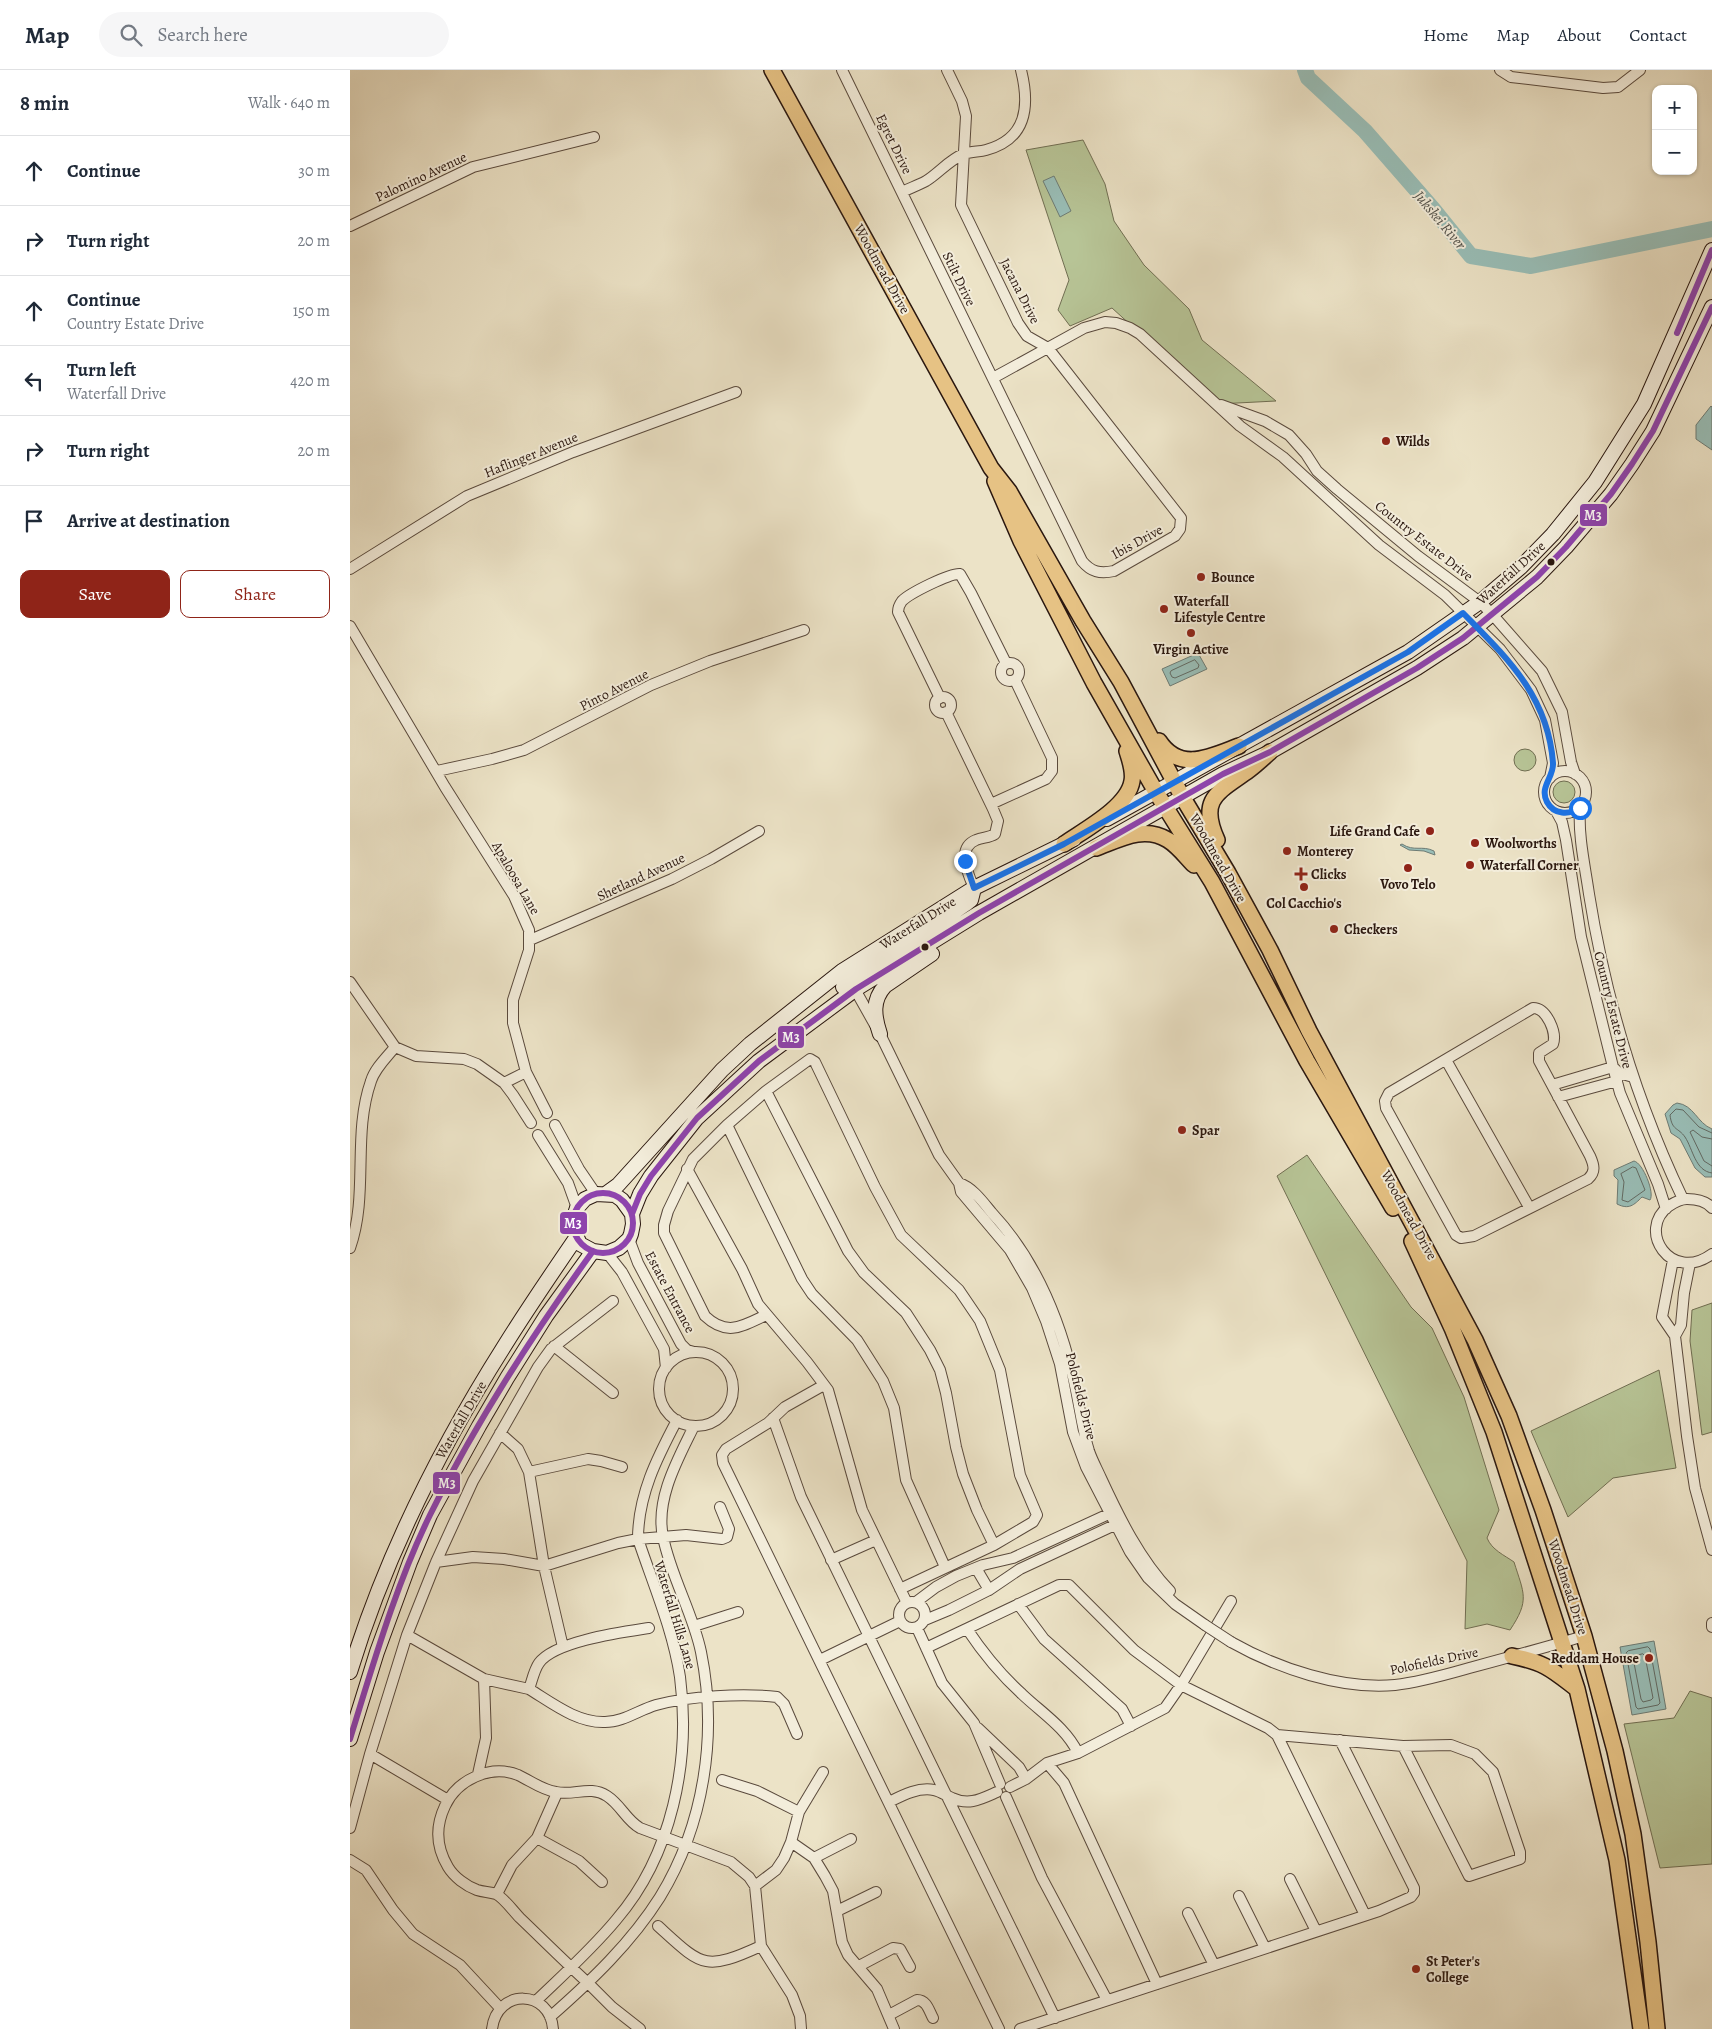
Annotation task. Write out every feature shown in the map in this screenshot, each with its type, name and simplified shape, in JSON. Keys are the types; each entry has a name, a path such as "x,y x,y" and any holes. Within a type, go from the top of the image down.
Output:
{"main road":[{"name":"Woodmead Drive","path":"772,70 991,468 1009,491 1083,621 1121,682 1174,782 1228,873 1270,950 1309,1031 1475,1340 1509,1416 1531,1476 1584,1636 1616,1751 1633,1834 1648,1942 1657,2029"},
{"name":"Waterfall Drive","path":"632,1214 640,1194 651,1176 697,1118 849,981 974,888 1064,844 1408,652 1480,602 1534,555 1595,482 1644,404 1712,250"},
{"name":"Waterfall Drive","path":"601,1193 627,1176 729,1063 776,1022 849,981 979,913 1223,774 1270,752 1416,668 1447,649 1477,627 1537,577 1566,547 1611,494 1653,431 1711,309"},
{"name":"Woodmead Drive","path":"991,468 997,487 1021,541 1094,683 1156,792 1212,882 1307,1061 1419,1255 1452,1328 1494,1432 1577,1689 1617,1860 1641,2029"},
{"path":"1121,682 1162,746 1171,755 1179,759 1191,760 1212,756 1239,746"},
{"path":"1064,844 1123,800 1132,783 1131,765 1123,739 1094,683"},
{"path":"1228,873 1209,820 1211,801 1228,783 1249,770 1270,752"},
{"path":"1096,848 1141,833 1158,835 1176,846 1212,882"},
{"path":"880,1034 875,1016 876,999 879,993 885,986 970,925 979,913"},
{"path":"601,1193 622,1200 632,1214 633,1224 629,1239 619,1248 607,1253 592,1252 576,1238 572,1220 576,1208 585,1198 601,1193"},
{"name":"Waterfall Drive","path":"350,1672 382,1579 435,1467 505,1345 576,1238"},
{"name":"Waterfall Drive","path":"350,1739 377,1652 410,1562 430,1515 508,1378 546,1316 592,1252"},
{"path":"1512,1656 1538,1661 1550,1667 1577,1689"}],"street":[{"name":"Egret Drive","path":"842,70 902,192 926,180 964,154"},
{"name":"Jacana Drive","path":"947,70 965,109 966,130 961,205 1021,328 1027,336 1048,348"},
{"path":"964,154 987,150 1004,142 1020,127 1025,94 1021,70"},
{"path":"1500,70 1511,77 1603,88 1618,87 1640,70"},
{"name":"Palomino Avenue","path":"350,226 472,167 594,137"},
{"name":"Stilt Drive","path":"902,192 994,378"},
{"path":"994,378 1084,328 1098,323 1120,324 1140,334 1240,426 1283,458 1380,545 1445,595 1500,649 1531,690 1545,720 1553,763 1550,778 1546,785 1545,796 1549,806 1556,811 1569,813 1580,808 1585,798 1583,782 1575,774 1562,772 1550,778"},
{"name":"Ibis Drive","path":"994,378 1074,546 1086,566 1097,572 1114,571 1175,536 1180,528 1180,515 1048,348"},
{"name":"Haflinger Avenue","path":"350,569 467,496 573,452 736,392"},
{"name":"Country Estate Drive","path":"1218,404 1274,426 1289,435 1306,454 1317,471 1337,489 1418,556 1480,602 1492,614 1542,671 1555,694 1562,712 1575,774"},
{"path":"974,888 965,861 965,852 971,843 995,834 998,822 946,712 938,711 936,708 936,700 940,698 898,612 902,601 952,575 960,574 971,593 1006,663 1000,674 1006,681 1014,680 1052,758 1053,767 1046,779 991,804"},
{"name":"Apaloosa Lane","path":"350,626 514,896 529,930 529,950 513,1000 513,1023 526,1072 547,1114"},
{"name":"Pinto Avenue","path":"437,772 492,760 524,750 651,685 710,661 804,630"},
{"name":"Country Estate Drive","path":"1580,808 1579,823 1594,922 1627,1060 1683,1199"},
{"name":"Country Estate Drive","path":"1556,811 1562,822 1566,840 1581,937 1616,1074 1666,1209"},
{"name":"Shetland Avenue","path":"530,940 672,879 759,831"},
{"name":"Polofields Drive","path":"849,981 880,1034 939,1155 959,1182 961,1192 1010,1250 1032,1288 1046,1321 1060,1364 1074,1432 1086,1467 1113,1512 1148,1578 1175,1604 1252,1654 1298,1672 1345,1682 1371,1685 1394,1685 1414,1681 1584,1636"},
{"path":"350,982 395,1047 416,1056 469,1060 504,1083 514,1095 531,1123"},
{"path":"1536,1008 1545,1012 1554,1037 1553,1044 1539,1053 1538,1056 1590,1156 1594,1171 1588,1179 1474,1236 1462,1238 1456,1235 1385,1104 1389,1093 1446,1060 1536,1008"},
{"path":"350,1248 359,1217 362,1130 370,1086 377,1070 395,1047"},
{"path":"766,1315 745,1325 726,1329 711,1322 705,1316 664,1233 664,1225 668,1211 693,1159 727,1125 766,1091 807,1060 815,1062 874,1187 901,1235 959,1290 980,1321 1000,1370 1020,1475 1037,1515 1033,1522 994,1544 900,1589"},
{"path":"1446,1060 1529,1207"},
{"path":"1558,1097 1616,1074 1627,1060"},
{"path":"504,1083 526,1072"},
{"path":"1552,1085 1616,1074 1633,1077"},
{"path":"766,1091 848,1252 864,1273 906,1313 930,1350 940,1370 948,1399 956,1447 963,1474 976,1510 994,1544"},
{"path":"555,1125 579,1169 601,1193"},
{"path":"727,1125 802,1280 812,1294 856,1340 883,1381 894,1408 906,1480 945,1567"},
{"path":"538,1135 568,1183 576,1208"},
{"path":"550,1152 566,1143"},
{"path":"687,1169 742,1269 758,1304 824,1385 832,1404 857,1496 900,1589 911,1603 925,1611 925,1620"},
{"path":"1712,1208 1709,1204 1696,1199 1683,1199 1666,1209 1656,1226 1656,1236 1660,1246 1665,1254 1673,1260 1690,1263 1704,1260 1712,1254"},
{"name":"Estate Entrance","path":"629,1239 638,1263 681,1344 687,1350 694,1352"},
{"path":"607,1253 622,1272 664,1349 666,1368"},
{"path":"1673,1260 1662,1314 1663,1319 1675,1336 1687,1436 1696,1488 1712,1550"},
{"path":"1675,1336 1682,1320 1684,1293 1690,1263"},
{"path":"350,1828 370,1754 407,1635 436,1562 473,1481 538,1367 554,1346 613,1301"},
{"path":"554,1346 613,1393"},
{"path":"694,1352 708,1354 718,1359 731,1376 734,1386 730,1406 723,1415 705,1425 694,1426 676,1420 670,1415 661,1400 660,1383 666,1368 679,1356 694,1352"},
{"path":"824,1385 785,1407 762,1427 726,1449 722,1455 723,1463 999,2029"},
{"path":"773,1418 801,1497 1055,2018"},
{"name":"Waterfall Hills Lane","path":"536,2002 617,1919 637,1890 652,1862 671,1815 681,1768 682,1699 670,1635 638,1539 641,1502 660,1453 676,1420"},
{"name":"Waterfall Hills Lane","path":"550,2017 588,1983 623,1947 643,1921 660,1896 686,1846 699,1798 706,1767 708,1729 707,1698 701,1651 663,1537 662,1509 678,1460 694,1426"},
{"path":"500,1433 518,1449 529,1472 544,1566 563,1647"},
{"path":"529,1472 588,1460 601,1461 622,1467"},
{"path":"436,1562 473,1556 544,1566 618,1543 638,1539 686,1535 722,1539 727,1537 729,1529 720,1507"},
{"path":"1113,1512 1013,1558 976,1568 936,1587 900,1608 900,1621 906,1628 917,1628 925,1620 989,1590 1020,1569 1119,1523"},
{"path":"832,1560 876,1540"},
{"path":"1013,1558 1020,1569"},
{"path":"976,1568 989,1590"},
{"path":"926,1648 1059,1585 1069,1585 1134,1650 1181,1685 1268,1728 1277,1735 1365,1915"},
{"path":"889,1802 911,1792 935,1790 957,1800 970,1803 1026,1779 1047,1763 1078,1753 1165,1708 1181,1685 1231,1600"},
{"path":"1018,1604 1044,1639 1122,1709 1131,1726"},
{"name":"Waterfall Hills Lane","path":"694,1626 738,1612"},
{"path":"820,1660 900,1621"},
{"name":"Waterfall Hills Lane","path":"530,1689 540,1661 563,1647 607,1634 649,1628"},
{"path":"917,1628 942,1683 974,1723 1019,1768 1026,1779"},
{"path":"967,1629 978,1646 1020,1693 1068,1734 1078,1753"},
{"path":"407,1635 484,1679 530,1689 571,1714 604,1722 628,1717 657,1705 682,1699 777,1697 784,1704 797,1734"},
{"path":"478,1774 486,1738 484,1679"},
{"path":"974,1723 1042,1878 1107,2000"},
{"path":"1277,1735 1403,1746 1451,1745 1475,1754 1493,1772 1510,1821 1520,1859 1469,1876 1403,1746"},
{"path":"1020,2029 1365,1915 1411,1897 1414,1893 1414,1888 1340,1740"},
{"path":"370,1754 448,1800"},
{"path":"1047,1763 1064,1784 1157,1984"},
{"path":"755,1886 776,1870 792,1842 799,1812 823,1772"},
{"path":"640,2029 612,2008 497,1894 469,1887 449,1869 438,1846 438,1833 448,1800 465,1782 478,1774 508,1773 518,1775 537,1786 557,1793 583,1790 594,1791 607,1796 632,1824 732,1862 749,1877 755,1886 761,1946 792,1996 800,2016 801,2029"},
{"path":"722,1780 757,1791 799,1812"},
{"path":"497,1894 512,1865 537,1838 557,1793"},
{"path":"537,1838 579,1861 602,1882"},
{"path":"814,1858 851,1840"},
{"path":"792,1842 814,1858 832,1891 842,1942 848,1954 877,1989 894,2029"},
{"path":"350,1860 366,1870 413,1934 460,1965 500,2008"},
{"path":"1290,1879 1316,1931"},
{"path":"837,1911 876,1892"},
{"path":"1239,1896 1265,1948"},
{"path":"1188,1913 1214,1965"},
{"path":"658,1926 690,1954 706,1962 723,1961 761,1946"},
{"path":"859,1966 892,1948 897,1948 900,1949 910,1968"},
{"path":"492,2029 494,2018 500,2008 506,2003 520,1998 536,2002 545,2008 553,2029"},
{"path":"889,2015 917,2000 921,2000 925,2003 933,2018"}],"green space":[{"path":"1083,140 1105,184 1114,221 1144,265 1189,309 1202,340 1276,401 1218,404 1112,308 1070,326 1058,310 1069,280 1026,150"},
{"path":"1525,749 1533,752 1536,760 1533,768 1525,771 1517,768 1514,760 1517,752"},
{"path":"1564,781 1572,784 1575,792 1572,800 1564,803 1556,800 1553,792 1556,784"},
{"path":"1307,1155 1411,1307 1432,1328 1464,1397 1499,1510 1487,1538 1495,1549 1514,1562 1522,1590 1523,1604 1510,1630 1487,1624 1465,1629 1467,1561 1277,1176"},
{"path":"1712,1303 1712,1432 1702,1435 1690,1341 1692,1310"},
{"path":"1659,1370 1676,1468 1613,1478 1568,1517 1531,1431"},
{"path":"1690,1691 1712,1698 1712,1864 1660,1868 1624,1724 1674,1718"}],"water":[{"path":"1054,176 1071,211 1060,217 1043,181"},
{"path":"1711,406 1712,450 1696,439 1696,425"},
{"path":"1198,653 1207,669 1170,686 1162,669"},
{"path":"1402,844 1410,848 1430,849 1434,851 1435,855 1424,851 1409,850 1400,845"},
{"path":"1677,1103 1688,1107 1703,1123 1712,1129 1712,1177 1705,1177 1695,1168 1680,1139 1671,1133 1665,1114"},
{"path":"1634,1161 1644,1172 1650,1185 1651,1196 1650,1200 1642,1197 1631,1206 1625,1207 1617,1204 1618,1180 1614,1176 1614,1170"},
{"path":"1654,1641 1666,1709 1632,1715 1620,1647"}],"waterway":[{"name":"Jukskei River","path":"1305,70 1308,78 1365,131 1471,256 1531,266 1712,229"}],"transit line":[{"name":"M3","path":"1677,333 1712,250"},
{"name":"M3","path":"632,1214 640,1194 651,1176 697,1118 759,1061 856,989 979,913 1223,774 1270,752 1417,668 1463,638 1537,577 1566,547 1611,494 1632,464 1653,431 1712,307"},
{"name":"M3","path":"603,1193 619,1198 624,1202 628,1207 633,1223 628,1239 624,1244 619,1248 603,1253 587,1248 582,1244 578,1239 573,1223 578,1207 582,1202 587,1198 603,1193"},
{"name":"M3","path":"350,1739 396,1597 430,1515 466,1446 506,1379 593,1251"}],"place":[{"name":"Wilds","path":"1386,441"},
{"name":"Bounce","path":"1201,577"},
{"name":"Waterfall Lifestyle Centre","path":"1164,609"},
{"name":"Virgin Active","path":"1191,633"},
{"name":"Life Grand Cafe","path":"1430,831"},
{"name":"Woolworths","path":"1475,843"},
{"name":"Monterey","path":"1287,851"},
{"name":"Waterfall Corner","path":"1470,865"},
{"name":"Vovo Telo","path":"1408,868"},
{"name":"Clicks","path":"1301,874"},
{"name":"Col Cacchio's","path":"1304,887"},
{"name":"Checkers","path":"1334,929"},
{"name":"Spar","path":"1182,1130"},
{"name":"Reddam House","path":"1649,1658"},
{"name":"St Peter's College","path":"1416,1969"}],"route":[{"path":"965,861 974,888 1064,844 1408,652 1463,613 1500,649 1537,700 1545,720 1553,763 1550,778 1544,790 1549,806 1562,813 1569,813 1580,808"}]}
